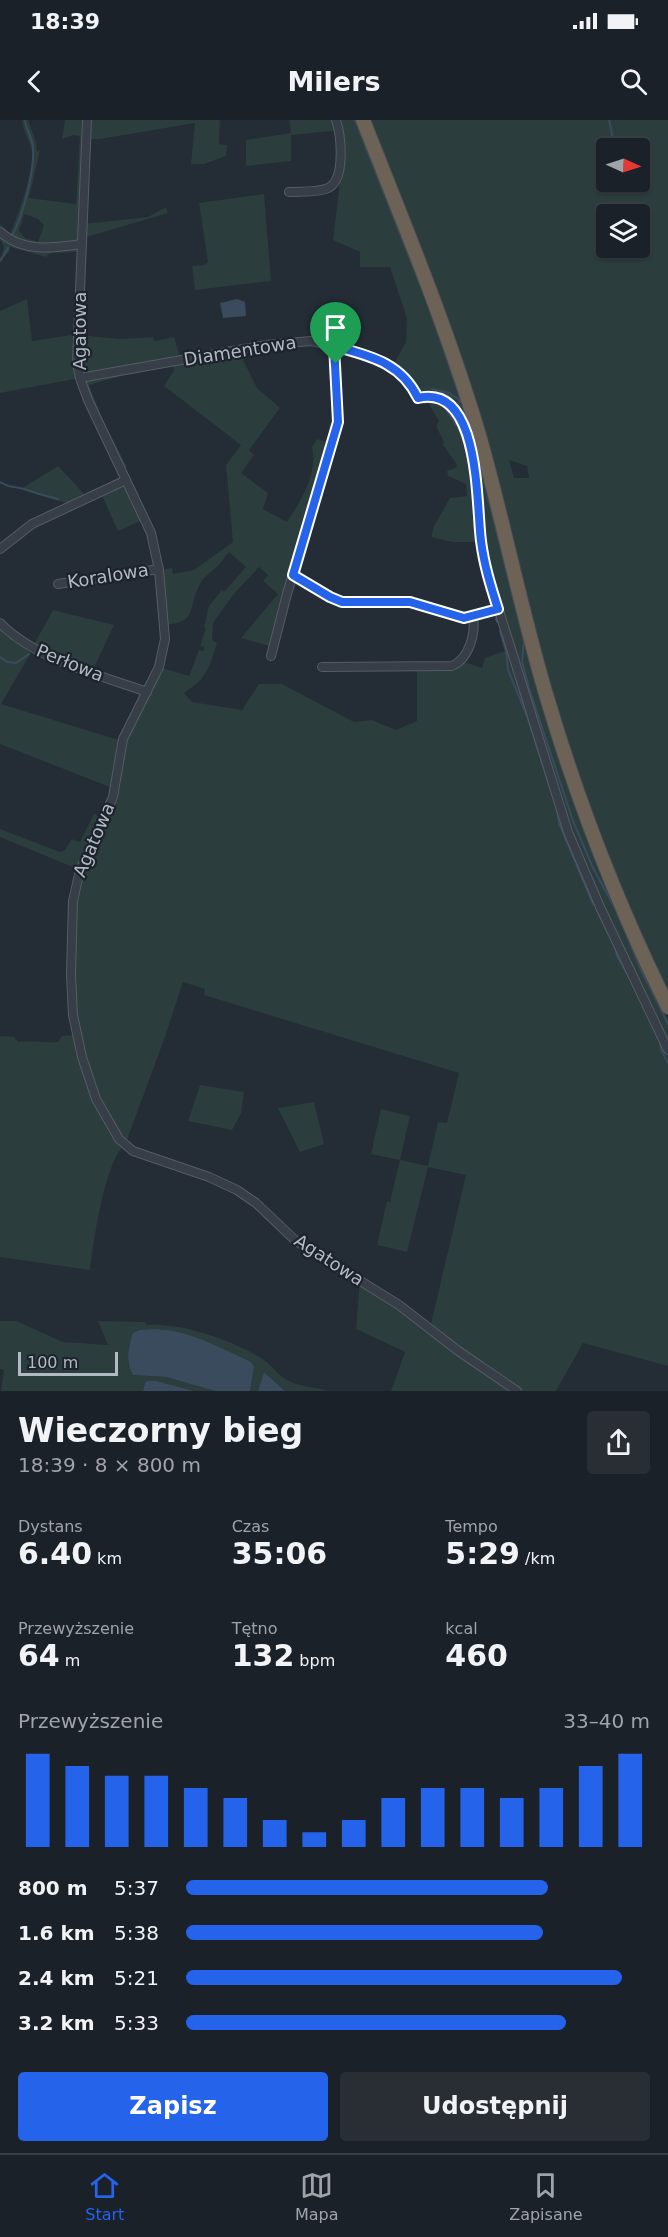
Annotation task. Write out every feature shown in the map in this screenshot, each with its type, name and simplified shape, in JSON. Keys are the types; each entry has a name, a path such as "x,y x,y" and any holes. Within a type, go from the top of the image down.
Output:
{"highway":[{"path":"363,120 428,286 465,390 532,643 564,751 611,880 668,1007"}],"street":[{"name":"Agatowa","path":"87,120 77,346 80,378 94,413 149,527 159,569 164,645 159,667 123,739 113,797 80,870 73,901 71,974 73,1015 87,1075 100,1107 119,1139 133,1151 208,1177 237,1190 256,1203 296,1241 399,1305 457,1350 517,1391"},
{"path":"289,192 324,189 334,182 340,163 341,142 336,120"},
{"path":"0,232 20,244 39,248 82,244"},
{"name":"Diamentowa","path":"80,378 286,342 314,341 377,360 392,367 406,378 418,398 438,397 451,404 469,442 477,479 484,560 498,609"},
{"path":"271,656 338,422 334,346"},
{"path":"0,549 32,524 126,480"},
{"name":"Koralowa","path":"58,584 159,569"},
{"path":"293,575 339,601 358,603 407,601 464,618 498,609 574,848 611,932 668,1050"},
{"path":"322,667 452,666 460,662 465,655 474,631 473,617"},
{"name":"Perłowa","path":"0,623 39,652 147,692"}],"shaded area":[{"path":"22,120 28,120 37,152 40,150 29,198 76,204 80,136 73,135 62,139 65,120 220,120 219,144 227,145 226,156 204,164 191,164 195,123 100,139 87,139 83,224 148,217 166,207 168,213 83,238 78,252 50,253 46,257 10,247 9,252 0,262 4,247 0,238 0,224 10,234 24,196 31,165 31,146","holes":["24,214 38,219 44,225 38,242 25,238 19,231"]},
{"path":"289,120 356,120 449,359 476,447 526,640 645,971 668,1020 668,1366 583,1343 556,1391 391,1391 405,1352 356,1329 360,1280 430,1328 466,1175 428,1167 407,1252 377,1245 387,1201 390,1202 400,1160 428,1166 438,1122 447,1123 459,1073 204,995 205,989 183,982 125,1145 118,1153 106,1184 90,1270 0,1257 0,1036 14,1037 18,1042 58,1042 62,1036 76,1035 71,919 80,870 0,837 0,829 60,852 65,850 72,839 80,842 94,814 104,819 115,789 0,744 0,623 32,648 53,610 114,625 92,672 33,649 1,704 122,741 159,667 189,676 199,650 204,651 204,647 200,646 206,628 204,627 209,606 246,567 229,552 202,582 188,617 183,621 164,625 159,570 172,568 173,574 194,570 233,542 226,465 241,445 164,386 174,370 172,361 120,371 121,376 89,385 102,418 127,467 121,469 80,378 0,393 0,311 27,299 32,341 71,335 121,339 153,337 154,341 174,337 181,360 238,350 257,388 280,408 249,450 254,455 241,473 268,493 263,509 287,522 303,496 310,477 313,467 312,447 317,439 332,444 273,647 241,638 278,594 263,581 268,575 259,567 233,595 213,623 212,640 217,643 209,666 203,677 184,693 192,702 242,710 259,684 282,684 354,722 372,720 396,730 417,721 417,670 451,670 464,662 482,668 485,658 510,649 481,542 452,542 431,537 434,526 450,498 467,496 466,484 448,476 447,471 457,467 456,463 443,445 444,442 436,426 439,421 428,403 424,405 423,403 438,400 443,403 448,408 468,446 473,469 477,512 472,518 479,516 482,493 476,458 464,418 454,400 439,392 428,391 428,396 418,398 392,367 406,342 407,318 390,267 360,267 360,252 333,240 339,191 341,130 291,135 291,161 246,166 246,140 291,133"},
{"path":"368,120 668,120 668,991 621,888 580,783 539,646 490,451 417,243","holes":["509,460 527,466 529,478 514,478"]},
{"path":"264,194 271,281 195,290 192,266 204,265 208,262 199,203"},
{"path":"58,466 87,497 70,504 21,489"},
{"path":"126,480 145,519 118,531 100,491"},
{"path":"200,1085 244,1092 241,1113 232,1130 188,1121"},
{"path":"314,1102 324,1144 300,1152 278,1108"},
{"path":"381,1109 410,1116 400,1160 371,1154"},
{"path":"0,1321 16,1321 63,1342 108,1345 98,1321 145,1322 147,1325 192,1330 239,1346 267,1362 289,1381 329,1391 285,1391 264,1372 258,1391 250,1391 254,1367 205,1341 161,1329 129,1345 128,1363 133,1375 166,1377 215,1391 194,1391 157,1381 145,1383 143,1391 1,1391 4,1370 0,1369"}],"water":[{"path":"237,299 245,302 246,316 223,318 220,303"},
{"path":"153,1329 191,1336 251,1362 254,1367 250,1391 215,1391 166,1377 133,1375 128,1354 133,1333"},
{"path":"265,1373 285,1391 258,1391"},
{"path":"147,1381 157,1381 194,1391 143,1391"}],"waterway":[{"path":"12,236 24,205 32,168 33,147 25,120"},
{"path":"355,120 427,302"},
{"path":"609,120 613,138"},
{"path":"0,261 8,248"},
{"path":"431,313 477,454 524,641 522,661 529,688 573,821 593,868 617,912 641,970 668,1024"},
{"path":"432,389 449,393 461,401 458,403"},
{"path":"436,402 445,408 462,434"},
{"path":"0,482 58,499"},
{"path":"473,486 474,504"},
{"path":"475,521 481,566 491,602"},
{"path":"496,618 497,622"},
{"path":"500,631 506,651 508,670 527,716 557,810 559,823 593,904"},
{"path":"0,657 7,662 16,663 29,654"},
{"path":"598,913 611,939"},
{"path":"615,947 617,956 633,984"},
{"path":"660,1041 661,1050 668,1063"}],"route":[{"path":"334,346 387,364 406,378 418,398 438,397 455,408 473,457 478,487 481,542 498,609 464,618 410,602 342,602 293,575 338,422 336,364 334,346"}]}
